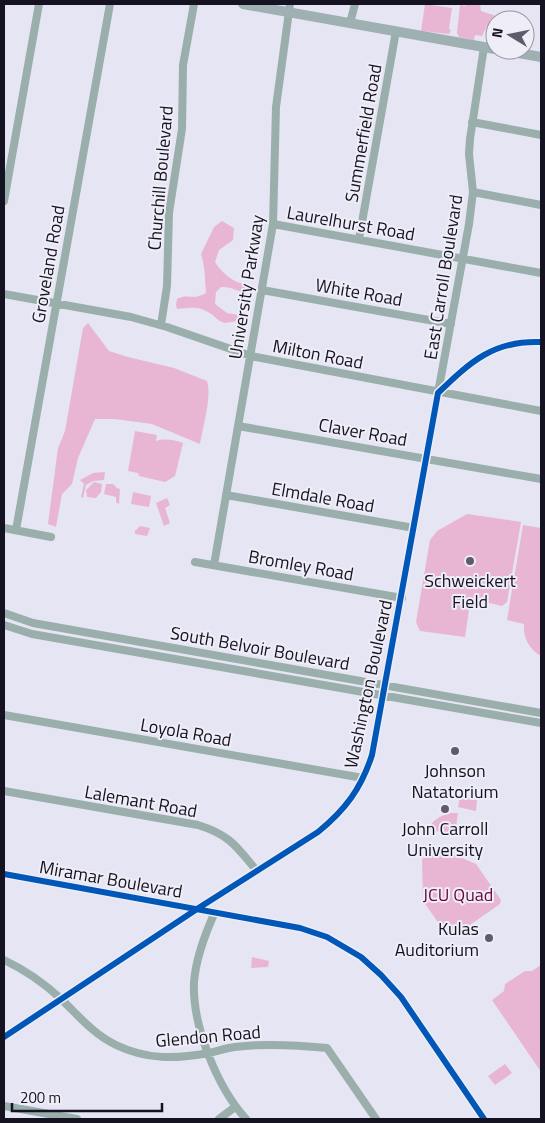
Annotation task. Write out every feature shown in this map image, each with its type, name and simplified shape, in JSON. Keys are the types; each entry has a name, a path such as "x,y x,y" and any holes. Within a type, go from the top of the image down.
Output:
{"main road":[{"path":"242,4 289,8 350,23 484,47"}],"street":[{"path":"4,201 39,4"},
{"name":"Groveland Road","path":"16,530 110,4"},
{"name":"Churchill Boulevard","path":"160,325 168,276 167,239 169,213 182,129 183,65 194,4"},
{"path":"350,23 355,4"},
{"name":"University Parkway","path":"214,565 274,224 276,107 289,8"},
{"name":"Summerfield Road","path":"359,239 396,31"},
{"name":"East Carroll Boulevard","path":"438,393 463,259 473,192 469,154 484,47"},
{"path":"472,122 541,135"},
{"path":"473,192 541,205"},
{"name":"Laurelhurst Road","path":"274,224 541,273"},
{"name":"White Road","path":"262,290 450,324"},
{"name":"Milton Road","path":"4,294 57,303 160,325 251,356 438,393 541,411"},
{"path":"438,393 465,368 493,349 507,344 541,342"},
{"name":"Washington Boulevard","path":"4,1037 197,909 318,832 335,818 349,801 363,778 372,756 438,393"},
{"name":"Claver Road","path":"238,426 541,479"},
{"name":"Elmdale Road","path":"226,495 414,528"},
{"path":"4,528 51,537"},
{"name":"Bromley Road","path":"195,562 402,598"},
{"name":"South Belvoir Boulevard","path":"4,613 33,623 541,713"},
{"name":"South Belvoir Boulevard","path":"4,624 32,634 541,723"},
{"path":"149,654 151,644"},
{"name":"Loyola Road","path":"4,715 363,778"},
{"name":"Lalemant Road","path":"4,791 198,825 216,831 231,840 257,871"},
{"name":"Miramar Boulevard","path":"4,874 300,928 327,937 361,957 381,975 400,997 484,1119"},
{"path":"215,912 200,950 194,982 196,1012 207,1053 220,1081 235,1107 246,1119"},
{"name":"Glendon Road","path":"4,960 41,982 61,999 81,1021 99,1035 124,1048 150,1057 180,1057 234,1047 261,1045 284,1044 326,1048 376,1119"},
{"path":"4,1106 77,1119"},
{"path":"219,1119 235,1107"}],"green space":[{"path":"425,4 452,8 449,29 451,30 449,34 421,31"},
{"path":"466,4 480,4 481,11 485,12 485,30 482,36 475,35 474,40 459,37 457,33 460,5 465,6"},
{"path":"222,221 234,228 233,240 219,250 215,262 230,278 249,286 248,293 228,287 221,287 216,292 215,304 227,313 244,316 246,319 244,321 225,323 204,310 193,308 177,309 176,305 177,299 181,297 197,296 206,293 201,254 214,227"},
{"path":"88,323 109,351 174,368 207,381 206,412 200,444 152,424 115,419 95,419 78,458 72,484 62,494 56,527 48,524 58,448 65,431 83,328"},
{"path":"135,431 157,435 156,441 170,440 183,443 175,476 165,482 139,476 138,473 128,471"},
{"path":"105,472 104,480 93,481 86,485 83,498 81,497 84,484 80,480 93,473"},
{"path":"94,482 102,484 101,492 96,498 87,497 86,490"},
{"path":"106,484 113,484 120,489 119,504 116,502 116,497 104,494"},
{"path":"133,492 151,496 149,507 131,504"},
{"path":"167,498 170,505 165,508 170,523 164,526 156,503"},
{"name":"Schweickert Field","path":"467,514 521,522 507,602 502,606 469,598 470,603 465,637 420,631 416,622 430,540 437,531"},
{"path":"523,525 541,528 541,656 528,643 524,624 507,620"},
{"path":"140,526 150,528 147,536 135,534 135,531"},
{"path":"460,797 477,800 476,811 458,807"},
{"path":"451,813 458,813 455,834 429,830 437,819"},
{"name":"JCU Quad","path":"438,848 476,864 501,900 500,904 454,936 447,935 423,901 422,859"},
{"path":"252,957 269,961 268,967 251,968"},
{"path":"541,965 541,1072 492,1000 504,991 505,984 525,971 532,971"},
{"path":"505,1064 512,1073 495,1085 488,1076"}],"cycle path":[{"path":"4,1037 197,909 318,832 351,798 363,778 372,755 438,393 472,363 496,349 524,342 541,342"},
{"path":"4,874 300,928 327,937 361,957 401,997 484,1119"}],"place":[{"name":"Schweickert Field","path":"470,561"},
{"name":"Johnson Natatorium","path":"455,751"},
{"name":"John Carroll University","path":"445,809"},
{"name":"Kulas Auditorium","path":"489,938"}]}
